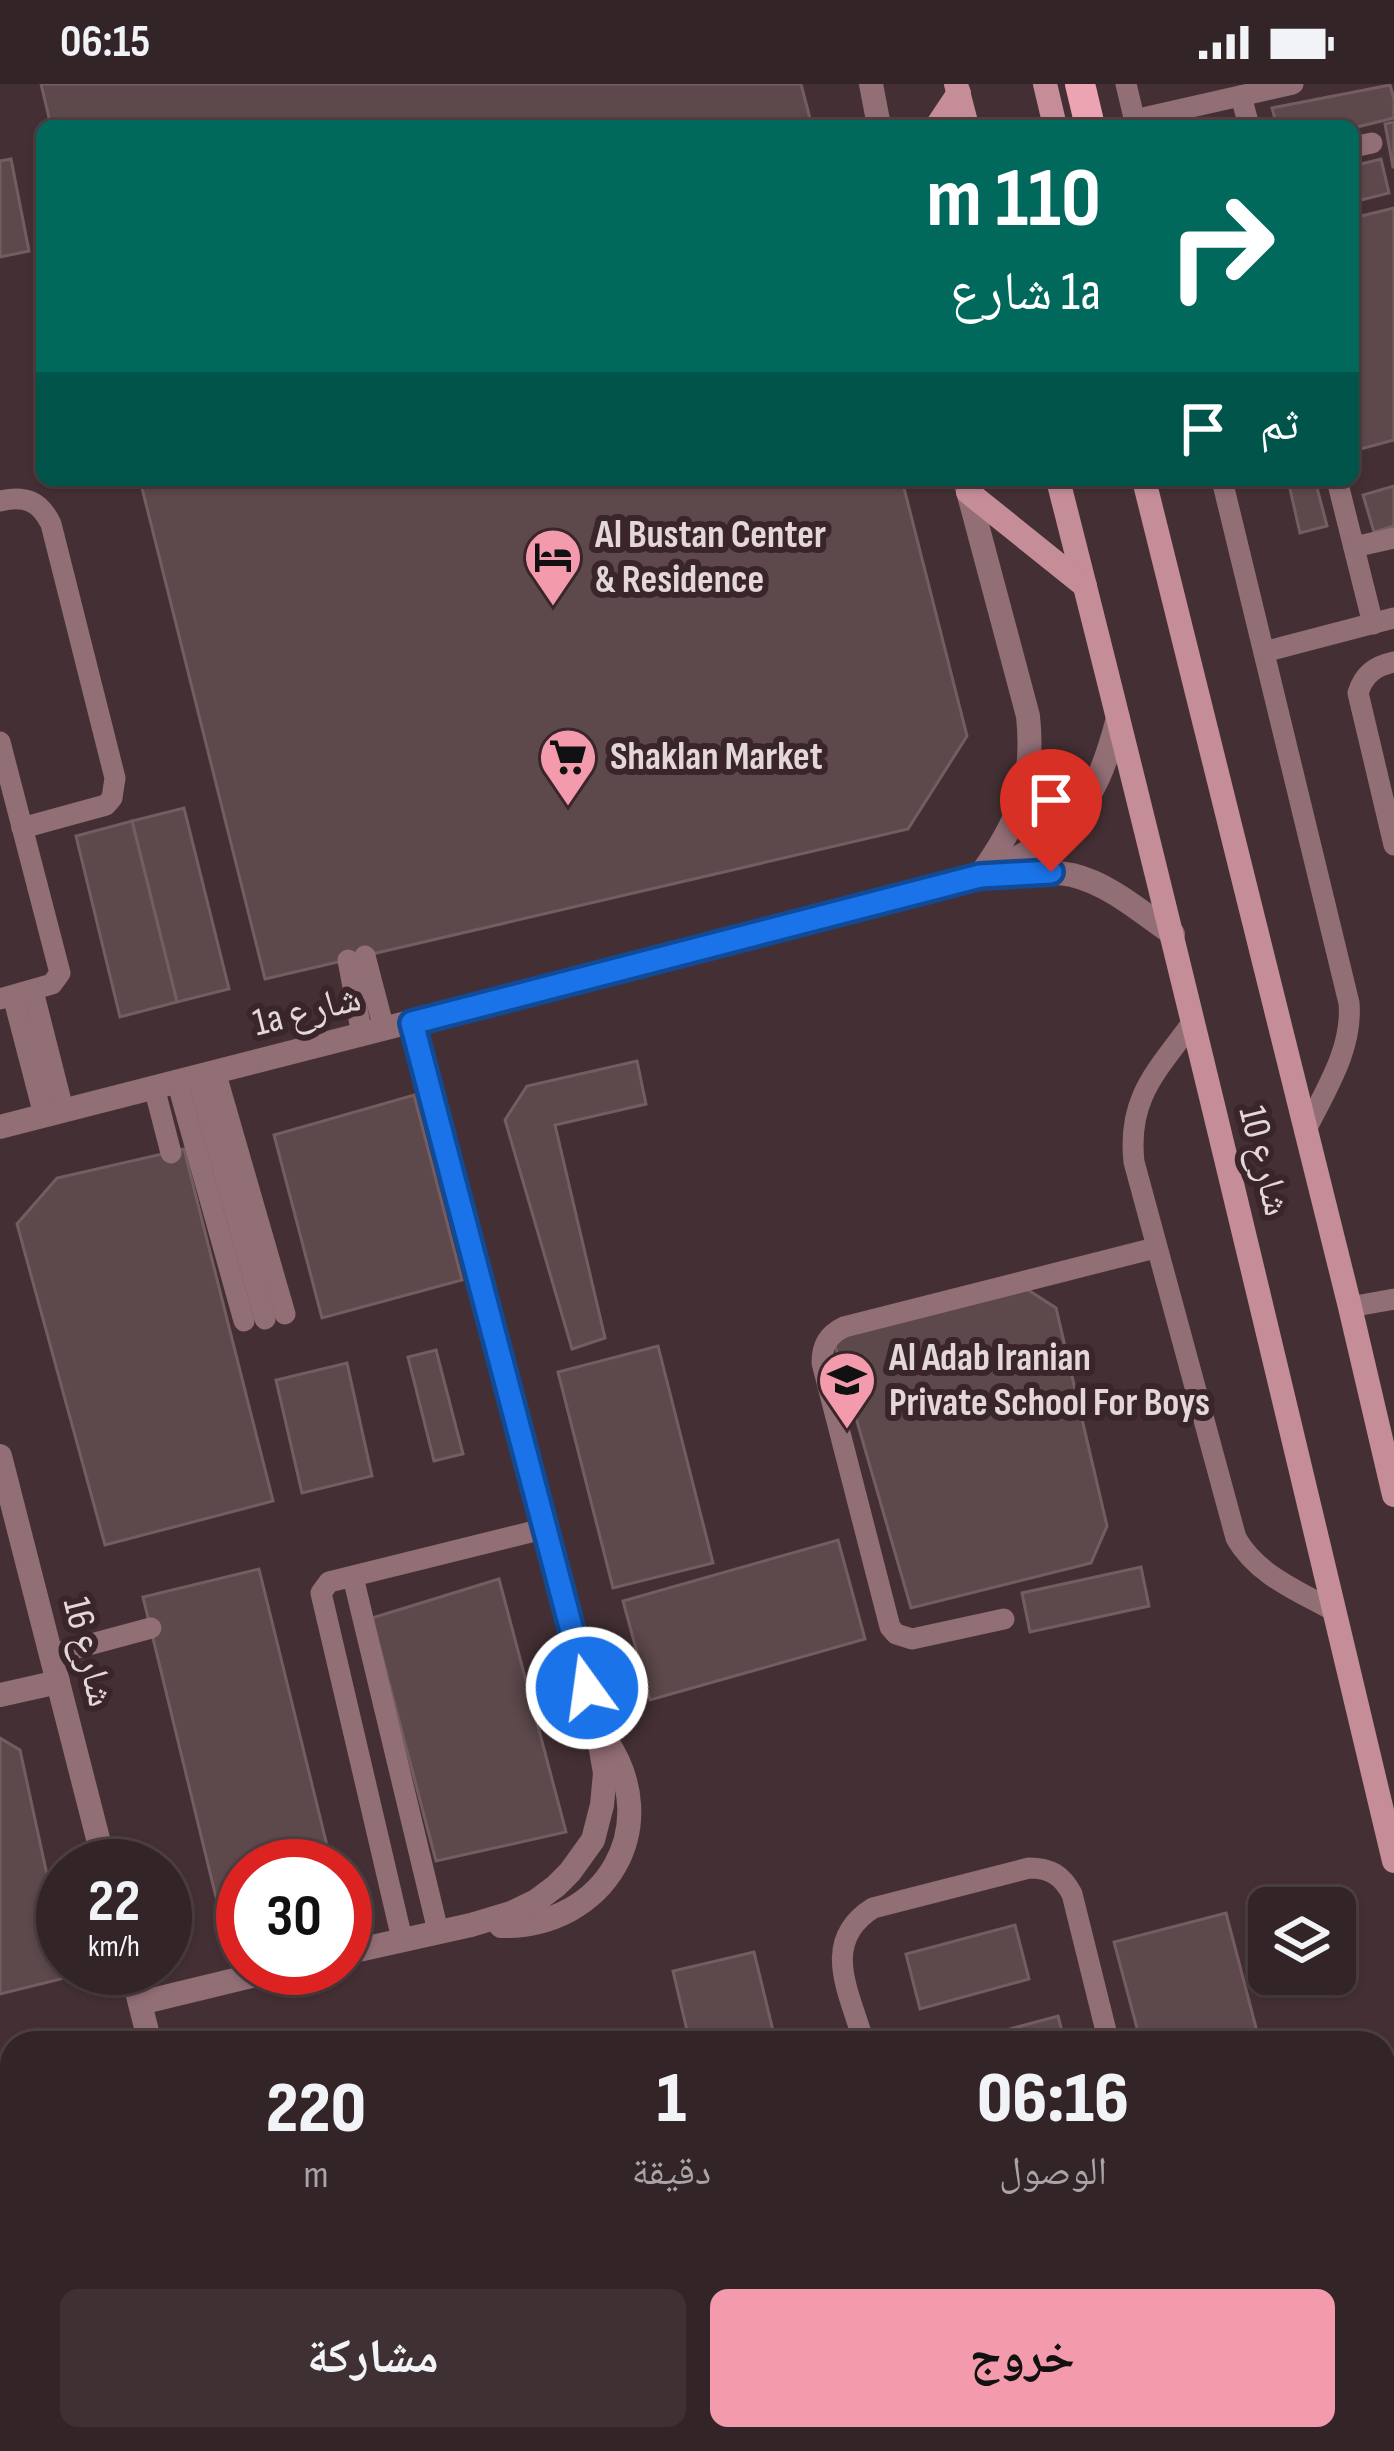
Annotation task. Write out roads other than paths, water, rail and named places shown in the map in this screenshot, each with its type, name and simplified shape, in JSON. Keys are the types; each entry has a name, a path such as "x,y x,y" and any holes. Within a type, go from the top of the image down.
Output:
{"main road":[{"path":"1080,84 1089,120"}],"street":[{"path":"871,84 878,120"},
{"path":"1045,84 1054,120"},
{"path":"940,120 957,88"},
{"path":"957,88 965,120"},
{"path":"966,486 1085,586"},
{"path":"966,486 1028,716 1032,749 1018,815 980,876"},
{"name":"شارع 10","path":"1060,486 1173,934 1394,1861"},
{"name":"شارع 10","path":"1145,486 1389,1459 1394,1495"},
{"name":"1a شارع","path":"0,1127 980,876 1054,837 1077,814 1096,786 1118,718"},
{"name":"1a شارع","path":"980,876 1051,872 1076,876 1120,897 1173,934"},
{"path":"372,1946 471,1925 536,1901 570,1872 593,1840 605,1773 547,1528 412,1023"},
{"name":"شارع 16","path":"0,1456 98,1839"},
{"path":"0,1695 58,1682"},
{"path":"140,2003 216,1985"},
{"path":"138,1995 147,2031"}],"lane":[{"path":"1106,84 1127,90 1134,120"},
{"path":"1147,120 1293,84"},
{"path":"1241,96 1247,120"},
{"path":"1223,486 1351,1017 1346,1047 1305,1132"},
{"path":"1264,652 1383,621 1354,547 1339,486"},
{"path":"0,500 21,496 34,502 51,524 115,778 106,805 22,827"},
{"path":"1354,547 1394,538"},
{"path":"1394,662 1370,671 1358,693 1394,845"},
{"path":"0,742 60,973 52,984 15,996 53,1112"},
{"path":"356,958 373,1032"},
{"path":"1192,1023 1142,1096 1132,1129 1134,1162 1236,1538 1256,1565 1334,1611"},
{"path":"171,1153 186,1079"},
{"path":"186,1079 265,1318 186,1079"},
{"path":"1004,1619 912,1639 890,1628 822,1351 834,1332 844,1327 1155,1248"},
{"path":"1350,1307 1394,1299"},
{"path":"402,1939 321,1599 324,1586 547,1528"},
{"path":"352,1577 438,1931"},
{"path":"51,1655 151,1628"},
{"path":"861,2031 842,1963 847,1930 858,1917 873,1908 1029,1868 1055,1872 1072,1894 1106,2031"}],"place":[{"name":"Al Bustan Center & Residence","path":"553,608"},
{"name":"Shaklan Market","path":"568,808"},
{"name":"Al Adab Iranian Private School For Boys","path":"847,1431"}]}
